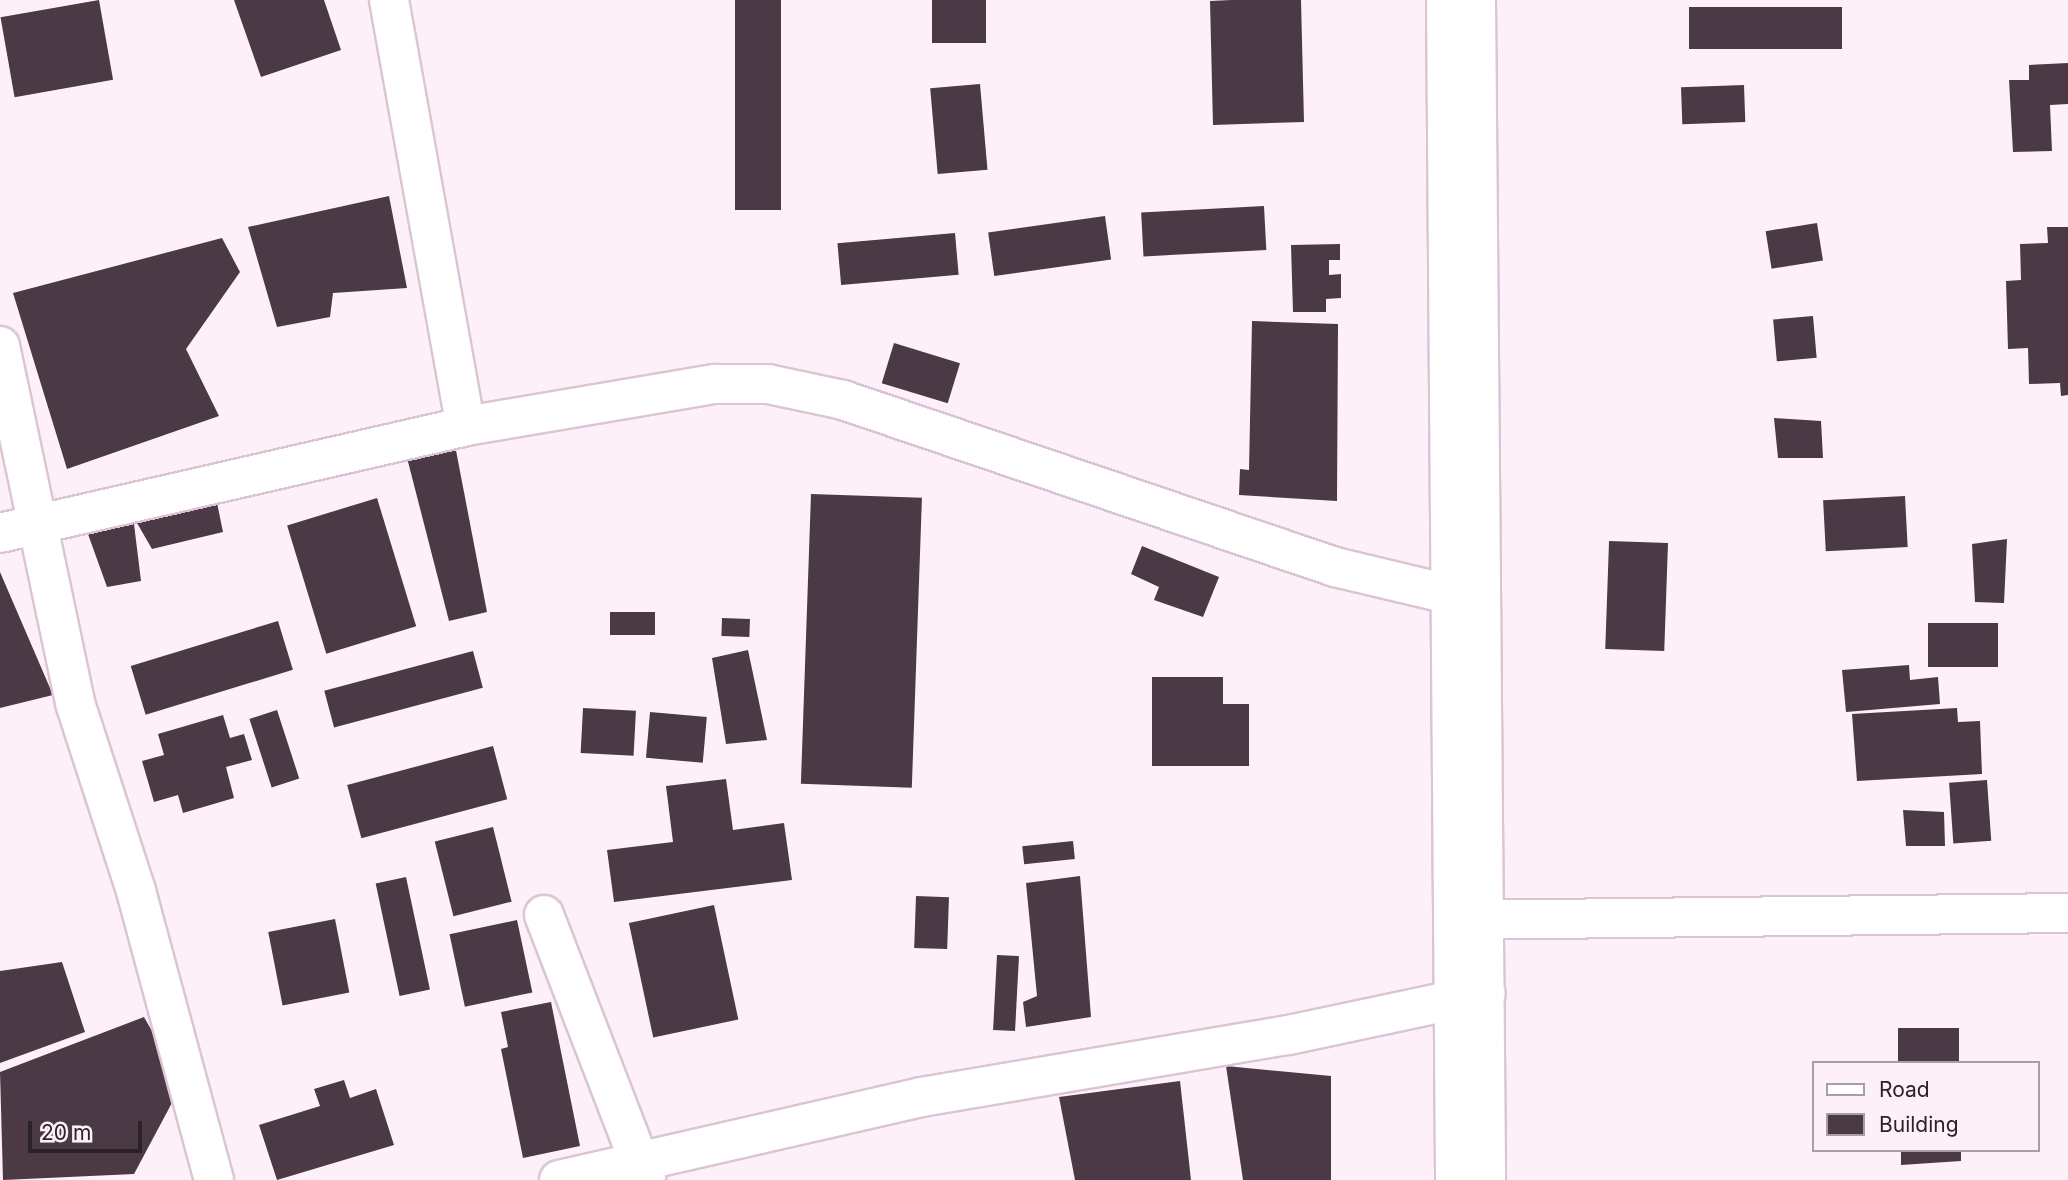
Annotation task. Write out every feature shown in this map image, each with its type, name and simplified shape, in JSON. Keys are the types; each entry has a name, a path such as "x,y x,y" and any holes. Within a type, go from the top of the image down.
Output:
{"street":[{"path":"389,0 466,426"},
{"path":"1446,0 1464,595 1470,920 1470,994 1455,1180"},
{"path":"1464,595 1476,0"},
{"path":"0,346 75,703 136,891 214,1180"},
{"path":"0,533 466,426 715,384 768,384 844,400 1335,567 1464,595"},
{"path":"1470,920 2068,913"},
{"path":"544,915 641,1171"},
{"path":"559,1180 641,1171 921,1097 1289,1035 1470,994"},
{"path":"1470,994 1486,1180"}],"building":[{"path":"99,0 113,80 15,97 1,17"},
{"path":"234,0 324,0 341,50 261,77"},
{"path":"735,0 781,0 781,210 735,210"},
{"path":"932,0 986,0 986,43 932,43"},
{"path":"1301,0 1304,122 1213,125 1210,1"},
{"path":"1689,7 1842,7 1842,49 1689,49"},
{"path":"2068,63 2068,104 2050,105 2052,151 2013,152 2009,80 2029,80 2029,65"},
{"path":"980,84 987,170 938,174 930,88"},
{"path":"1744,85 1745,122 1682,124 1681,87"},
{"path":"389,196 407,288 333,293 330,317 277,327 248,227"},
{"path":"1264,206 1266,250 1143,256 1141,212"},
{"path":"1105,216 1111,260 994,276 988,232"},
{"path":"1817,223 1823,261 1772,269 1766,231"},
{"path":"2047,227 2068,227 2068,395 2061,396 2060,383 2029,384 2028,348 2008,349 2006,281 2021,280 2020,244 2048,243"},
{"path":"955,233 959,275 841,285 837,243"},
{"path":"222,238 240,272 186,349 219,416 67,469 13,293"},
{"path":"1340,244 1340,260 1329,260 1329,275 1341,274 1341,298 1326,299 1326,312 1293,312 1291,245"},
{"path":"1813,316 1817,358 1777,361 1773,319"},
{"path":"1252,321 1338,324 1337,501 1239,495 1240,469 1249,470"},
{"path":"894,343 960,363 948,403 882,383"},
{"path":"1774,418 1821,421 1823,458 1778,458"},
{"path":"454,440 487,612 449,621 405,450"},
{"path":"215,493 223,532 152,549 133,516"},
{"path":"811,494 922,498 912,788 801,784"},
{"path":"1905,496 1908,547 1826,551 1823,500"},
{"path":"377,498 416,626 326,654 287,525"},
{"path":"133,516 141,581 107,587 84,523"},
{"path":"2007,539 2004,603 1975,602 1972,544"},
{"path":"1609,541 1668,543 1664,651 1605,649"},
{"path":"1142,546 1219,577 1203,617 1154,600 1159,587 1131,574"},
{"path":"0,572 53,695 0,708"},
{"path":"610,612 655,612 655,635 610,635"},
{"path":"722,618 750,619 749,637 721,636"},
{"path":"278,621 293,670 146,715 131,666"},
{"path":"1928,623 1998,623 1998,667 1928,667"},
{"path":"748,650 767,740 726,744 712,658"},
{"path":"473,651 483,688 334,728 324,691"},
{"path":"1909,665 1910,680 1938,677 1940,704 1846,712 1842,670"},
{"path":"1152,677 1223,677 1223,704 1249,704 1249,766 1152,766"},
{"path":"583,708 636,711 634,756 581,753"},
{"path":"1957,708 1958,722 1980,721 1982,774 1857,781 1852,714"},
{"path":"277,710 299,778 272,787 249,719"},
{"path":"650,712 707,717 703,763 646,758"},
{"path":"223,715 230,738 244,734 252,760 226,767 234,798 183,813 178,795 154,802 142,761 164,755 158,734"},
{"path":"493,746 507,799 361,838 347,785"},
{"path":"726,779 733,830 784,823 792,880 614,902 607,850 673,842 666,786"},
{"path":"1987,780 1991,841 1953,844 1949,783"},
{"path":"1903,810 1944,812 1945,846 1906,846"},
{"path":"493,827 512,902 453,916 435,842"},
{"path":"1073,841 1075,859 1024,864 1022,846"},
{"path":"1080,876 1091,1017 1026,1027 1023,1002 1037,996 1026,883"},
{"path":"406,877 430,989 400,996 376,883"},
{"path":"916,896 949,897 947,949 914,948"},
{"path":"714,905 738,1019 653,1038 629,923"},
{"path":"335,919 349,993 283,1006 268,932"},
{"path":"517,920 532,992 465,1007 450,934"},
{"path":"997,955 1019,956 1015,1031 993,1030"},
{"path":"62,962 85,1032 0,1063 0,971"},
{"path":"551,1002 580,1146 523,1158 501,1049 508,1047 501,1012"},
{"path":"144,1017 182,1084 134,1174 3,1180 0,1072"},
{"path":"1898,1028 1959,1028 1959,1061 1898,1061"},
{"path":"1226,1066 1331,1076 1331,1180 1243,1180"},
{"path":"344,1080 350,1098 376,1089 394,1145 277,1180 259,1125 320,1106 314,1089"},
{"path":"1180,1081 1191,1180 1075,1180 1059,1097"},
{"path":"1901,1152 1961,1152 1961,1161 1901,1165"}]}
